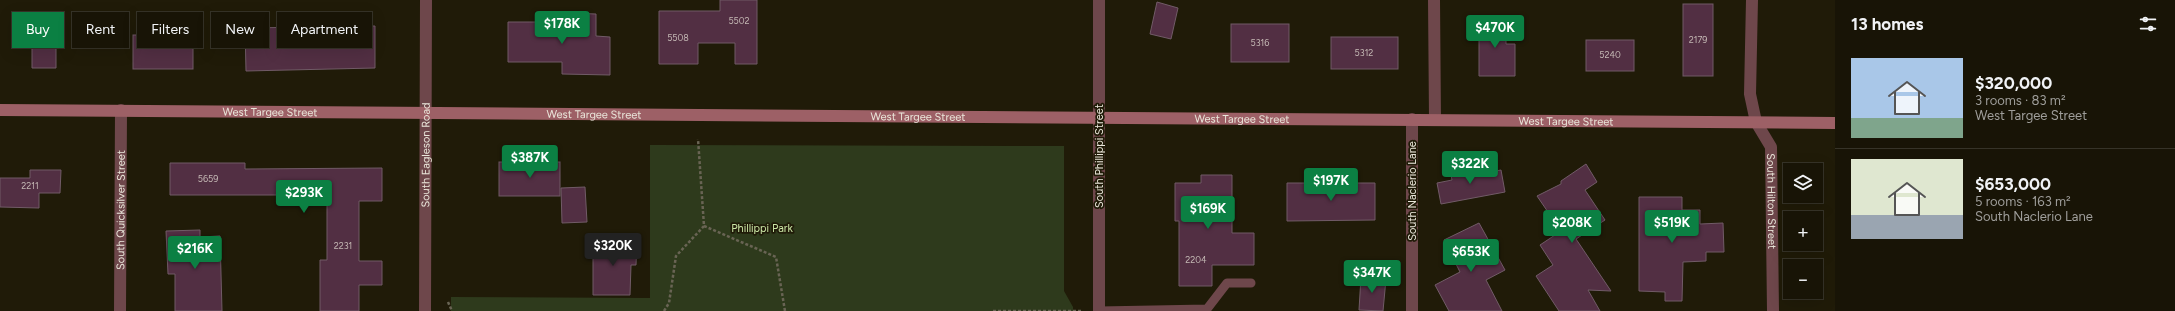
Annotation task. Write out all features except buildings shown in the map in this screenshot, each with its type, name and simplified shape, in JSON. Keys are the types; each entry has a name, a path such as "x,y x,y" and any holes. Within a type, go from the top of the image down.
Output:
{"street":[{"name":"South Eagleson Road","path":"425,311 426,0"},
{"name":"South Phillippi Street","path":"1099,0 1099,311"},
{"path":"1434,0 1435,119"},
{"name":"South Hilton Street","path":"1752,0 1750,94 1756,122 1771,147 1773,311"},
{"name":"West Targee Street","path":"0,110 1835,122"},
{"name":"South Quicksilver Street","path":"120,110 120,311"},
{"name":"South Naclerio Lane","path":"1412,119 1412,311"}],"lane":[{"path":"1099,311 1207,309 1228,283 1251,283"}],"path":[{"path":"664,311 669,303 676,256 704,226 698,139"},
{"path":"704,226 776,257 785,311"},
{"path":"448,302 452,311"},
{"path":"993,311 1099,311"}],"green space":[{"name":"Phillippi Park","path":"650,145 1064,146 1064,291 1073,307 1073,311 451,311 451,297 650,298"}]}
